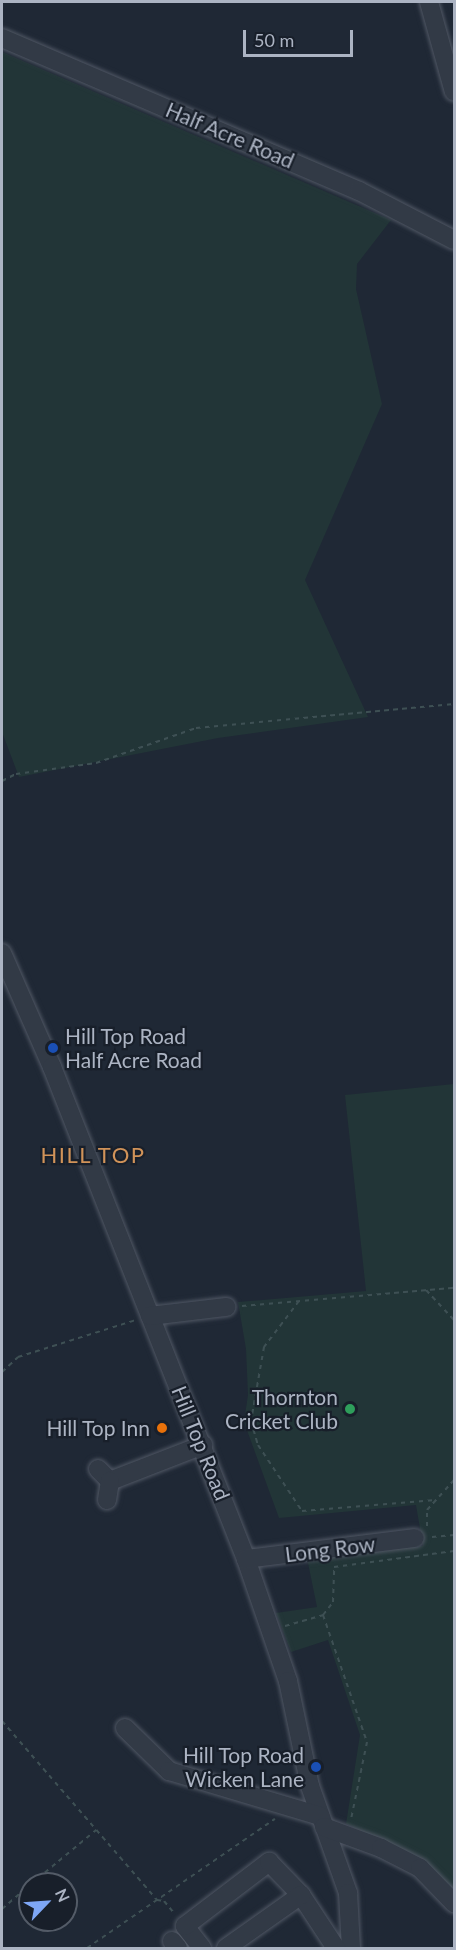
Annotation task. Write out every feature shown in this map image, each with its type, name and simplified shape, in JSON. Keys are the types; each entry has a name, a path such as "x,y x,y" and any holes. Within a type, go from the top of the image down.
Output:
{"street":[{"path":"429,2 454,92"},
{"name":"Half Acre Road","path":"2,38 349,187 454,240"},
{"name":"Hill Top Road","path":"2,953 52,1067 203,1444 271,1630 288,1681 322,1822 348,1893 351,1948"},
{"path":"150,1316 226,1307"},
{"path":"107,1500 104,1475 203,1444"},
{"name":"Long Row","path":"246,1559 415,1538"},
{"path":"125,1728 169,1772 290,1808 381,1848 420,1868 454,1903"},
{"path":"202,1948 184,1926 269,1862 301,1895 336,1948"},
{"path":"226,1948 301,1895"}],"path":[{"path":"2,780 16,774 96,763 196,728 454,704"},
{"path":"226,1307 454,1288"},
{"path":"426,1290 454,1320"},
{"path":"299,1301 264,1347 251,1421 258,1445 302,1512 436,1500"},
{"path":"2,1372 18,1358 150,1316"},
{"path":"454,1480 424,1516 429,1537 454,1534"},
{"path":"271,1630 323,1615 333,1602 334,1567 454,1551"},
{"path":"323,1615 367,1742 351,1821"},
{"path":"2,1721 157,1900 164,1901 184,1926"},
{"path":"87,1948 290,1808"},
{"path":"46,1872 97,1829"},
{"path":"2,1909 18,1896"}],"shaded area":[{"path":"2,52 391,220 357,264 356,289 382,404 305,580 368,717 218,738 19,777 2,732"},
{"path":"454,1084 454,1892 394,1845 346,1824 360,1735 328,1640 291,1652 276,1613 317,1607 307,1558 423,1546 416,1505 279,1518 244,1422 248,1395 246,1349 238,1302 366,1291 345,1095"}],"place":[{"name":"Hill Top Road Half Acre Road","path":"53,1048"},
{"name":"Thornton Cricket Club","path":"350,1409"},
{"name":"Hill Top Inn","path":"162,1428"},
{"name":"Hill Top Road Wicken Lane","path":"316,1767"}],"district":[{"name":"HILL TOP","path":"93,1155"}]}
